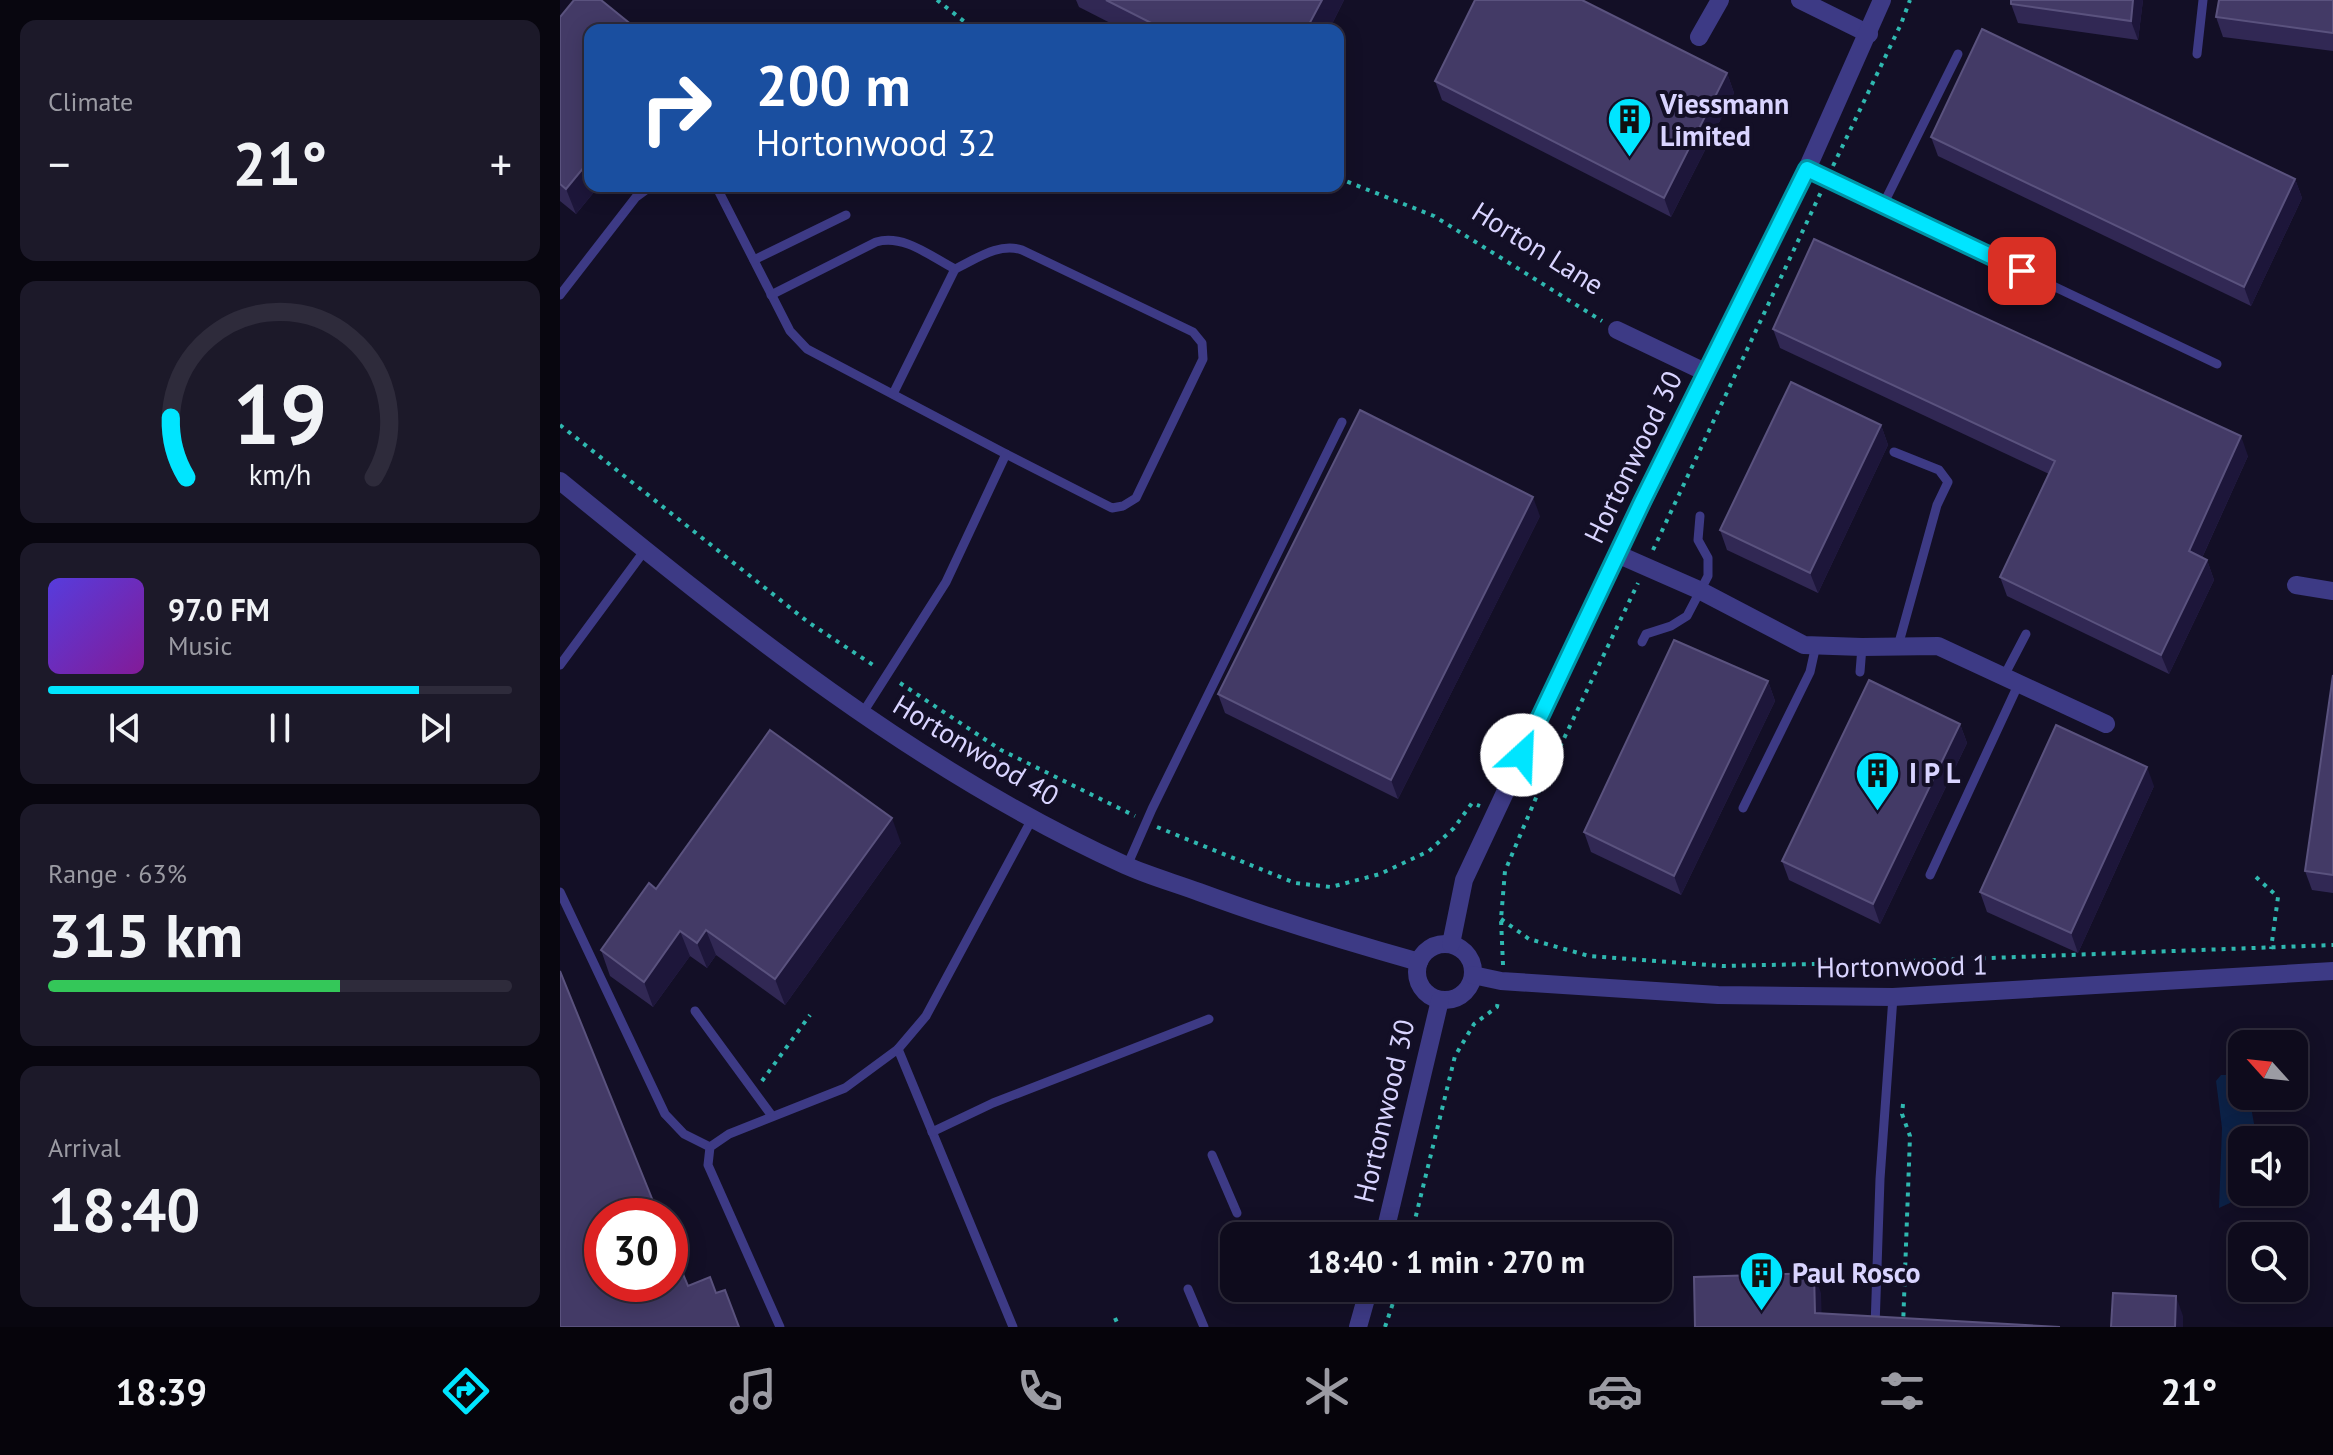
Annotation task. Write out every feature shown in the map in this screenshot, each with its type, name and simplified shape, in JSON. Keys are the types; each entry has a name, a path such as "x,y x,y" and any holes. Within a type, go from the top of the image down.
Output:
{"street":[{"path":"1699,37 1720,0"},
{"path":"1800,0 1869,34"},
{"name":"Hortonwood 30","path":"1451,944 1464,880 1617,554 1807,169 1882,0"},
{"name":"Horton Lane","path":"1617,330 1705,372"},
{"name":"Hortonwood 40","path":"560,481 645,550 862,714 972,786 1127,866 1297,928 1419,962"},
{"path":"1617,554 1699,590 1804,645 1938,646 2106,724"},
{"path":"2296,585 2333,591"},
{"path":"1451,944 1466,952 1473,967 1466,992 1449,1000 1440,1000 1423,990 1417,972 1419,962 1422,955 1435,945 1451,944"},
{"name":"Hortonwood 1","path":"1473,975 1501,981 1718,995 1893,997 2333,971"},
{"name":"Hortonwood 30","path":"1387,1222 1440,1000"},
{"path":"1358,1327 1365,1302"}],"lane":[{"path":"2197,54 2203,0"},
{"path":"1883,205 1958,54"},
{"path":"1807,169 2217,364"},
{"path":"560,295 643,192"},
{"path":"719,192 790,331 807,349 1006,454 1112,508 1136,498 1203,359 1202,343 1193,332 1012,246 1001,247 955,269 893,394"},
{"path":"754,260 846,215"},
{"path":"771,295 876,242 888,239 898,239 955,269"},
{"path":"1127,866 1342,422"},
{"path":"1894,452 1939,470 1948,482 1937,505 1898,646"},
{"path":"862,714 946,582 1006,454"},
{"path":"1642,642 1646,634 1671,626 1687,616 1708,576 1708,558 1698,540 1700,516"},
{"path":"560,665 645,550"},
{"path":"1930,875 2012,680 2026,634"},
{"path":"1743,808 1810,672 1816,645"},
{"path":"1860,672 1862,647"},
{"path":"780,1327 708,1165 710,1147 729,1134 845,1088 898,1049 926,1016 1033,819"},
{"path":"560,892 665,1114 684,1134 710,1147"},
{"path":"1875,1327 1880,1179 1893,997"},
{"path":"695,1011 772,1116"},
{"path":"932,1132 993,1103 1209,1019"},
{"path":"898,1049 1013,1327"},
{"path":"1212,1155 1237,1213"},
{"path":"1188,1289 1204,1327"}],"path":[{"path":"937,0 967,24"},
{"path":"1658,540 1910,0"},
{"name":"Horton Lane","path":"1344,180 1434,216 1617,330"},
{"path":"560,425 808,622 1001,750 1173,835 1295,883 1331,887 1380,874 1429,851 1454,828 1472,803 1481,807"},
{"path":"1504,951 1501,919 1505,871 1538,793 1628,605"},
{"path":"1516,822 1525,827"},
{"path":"2256,877 2278,897 2271,949"},
{"path":"1501,919 1529,939 1589,956 1722,966 2333,945"},
{"path":"1414,1222 1455,1056 1474,1024 1497,1007"},
{"path":"755,1092 810,1015"},
{"path":"1903,1100 1902,1114 1910,1136 1903,1327"},
{"path":"1385,1327 1393,1302"},
{"path":"1115,1318 1119,1327"}],"water":[{"path":"2221,1075 2228,1075 2228,1110 2252,1110 2254,1126 2228,1126 2228,1204 2219,1208 2222,1128 2216,1081"}],"building":[{"path":"574,0 601,0 631,24 584,24 584,167 566,189 560,184 560,17"},
{"path":"1106,0 1322,0 1309,24 1153,24"},
{"name":"Viessmann Limited","path":"1475,0 1582,0 1727,73 1664,198 1435,81"},
{"path":"2011,0 2133,0 2131,21 2011,4"},
{"path":"2219,0 2333,0 2333,33 2216,17"},
{"path":"1982,29 2295,179 2244,287 1931,137"},
{"path":"1814,239 2241,436 2189,551 2207,560 2161,655 2000,577 2055,461 1773,329"},
{"path":"1791,382 1881,425 1810,573 1720,530"},
{"path":"1360,410 1533,497 1391,780 1218,694"},
{"path":"1674,640 1768,681 1674,876 1584,832"},
{"path":"2333,675 2333,875 2305,871"},
{"name":"I P L","path":"1869,680 1960,724 1873,904 1782,861"},
{"path":"2056,725 2147,767 2071,933 1980,892"},
{"path":"770,730 892,818 775,979 706,930 697,943 680,931 644,982 601,950 649,883 656,889"},
{"path":"560,971 652,1198 584,1198 584,1302 688,1302 688,1286 710,1277 716,1293 725,1290 739,1327 560,1327"},
{"path":"1814,1273 1815,1313 2060,1327 1695,1327 1694,1277"},
{"path":"2113,1293 2176,1296 2175,1327 2111,1327"}],"place":[{"name":"Viessmann Limited","path":"1629,159"},
{"name":"I P L","path":"1878,812"},
{"name":"Paul Rosco","path":"1761,1312"}],"route":[{"path":"1522,755 1705,372 1807,169 2022,271"}]}
